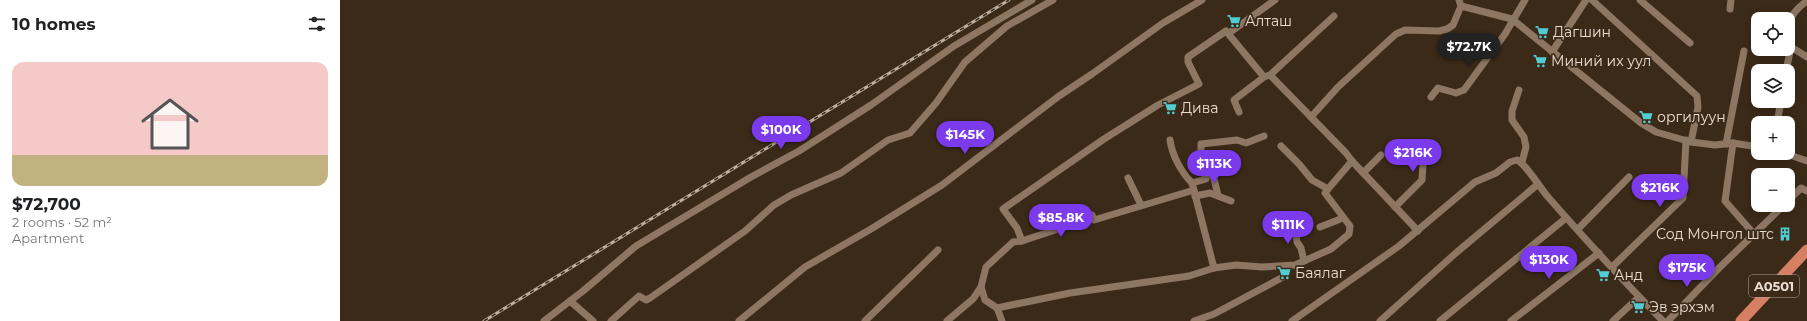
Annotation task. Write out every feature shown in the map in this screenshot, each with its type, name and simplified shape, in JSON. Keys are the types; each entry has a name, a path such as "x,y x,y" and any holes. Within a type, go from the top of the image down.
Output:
{"highway":[{"name":"A0501","path":"1741,321 1807,250"}],"street":[{"path":"544,321 570,302 618,260 652,236 751,177 799,151 871,105 954,46 1032,0"},
{"path":"611,321 639,296 646,300 650,298 746,231 782,200 841,173 888,140 910,133 936,102 965,62 1006,26 1053,0"},
{"path":"739,321 805,267 871,229 942,185 1055,98 1092,74 1163,23 1202,0"},
{"path":"1229,34 1275,0"},
{"path":"1431,97 1438,88 1456,93 1464,90 1505,34 1512,19 1525,0"},
{"path":"1552,52 1586,0"},
{"path":"1592,0 1696,96 1698,107 1689,141 1683,198 1612,267"},
{"path":"1640,0 1690,43"},
{"path":"1730,9 1731,0"},
{"path":"1794,12 1795,9 1807,1"},
{"path":"1311,117 1338,87 1396,34 1406,30 1439,31 1447,29 1453,25 1460,3 1512,19 1641,123 1656,132 1689,141 1715,145 1730,143 1751,146"},
{"path":"1239,112 1234,100 1267,76 1334,16"},
{"path":"1022,241 1017,228 1003,209 1104,139 1158,105 1199,84 1188,62 1188,57 1226,31 1267,76 1346,152 1352,161 1418,231"},
{"path":"1795,50 1807,57"},
{"path":"1744,51 1730,143 1725,201 1754,234"},
{"path":"1519,90 1512,111 1512,120 1524,137 1526,147 1522,162"},
{"path":"947,321 973,299 981,288 986,267 1013,242 1022,241 1055,230 1092,215 1094,220 1193,190 1206,179 1201,160 1201,144 1237,140 1246,143 1264,136"},
{"path":"1170,140 1171,149 1193,190 1214,268"},
{"path":"1281,146 1312,180 1328,189"},
{"path":"1395,207 1422,180 1423,162 1436,146"},
{"path":"1363,173 1381,155"},
{"path":"1795,156 1807,160"},
{"path":"1292,321 1379,261 1418,231 1475,182 1496,173 1510,162 1517,160 1522,162 1537,185 1566,218 1663,321"},
{"path":"997,308 1070,293 1189,276 1214,268 1236,265 1262,267 1288,266 1304,261 1331,249 1349,234 1350,226 1325,193 1352,161"},
{"path":"1205,176 1213,175 1218,195"},
{"path":"1578,229 1629,177"},
{"path":"1128,178 1141,205"},
{"path":"1380,321 1457,252 1537,185"},
{"path":"1795,194 1801,188 1807,191"},
{"path":"1193,190 1218,195 1231,201"},
{"path":"1668,321 1777,212"},
{"path":"1320,227 1343,218"},
{"path":"1440,321 1566,218"},
{"path":"1294,224 1297,242 1302,248 1304,261"},
{"path":"865,321 938,250"},
{"path":"1511,321 1599,253"},
{"path":"1194,321 1214,314 1285,276 1288,266"},
{"path":"981,288 985,300 997,308 1002,321"},
{"path":"1613,321 1639,297"},
{"path":"570,302 593,321"},
{"path":"581,321 585,314"}],"railway":[{"path":"484,321 1009,0"}],"place":[{"name":"Алташ","path":"1234,21"},
{"name":"Дагшин","path":"1542,32"},
{"name":"Миний их уул","path":"1540,61"},
{"name":"Дива","path":"1170,108"},
{"name":"оргилуун","path":"1646,117"},
{"name":"Сод Монгол штс","path":"1785,234"},
{"name":"Баялаг","path":"1284,273"},
{"name":"Анд","path":"1603,275"},
{"name":"Эв эрхэм","path":"1638,307"}]}
